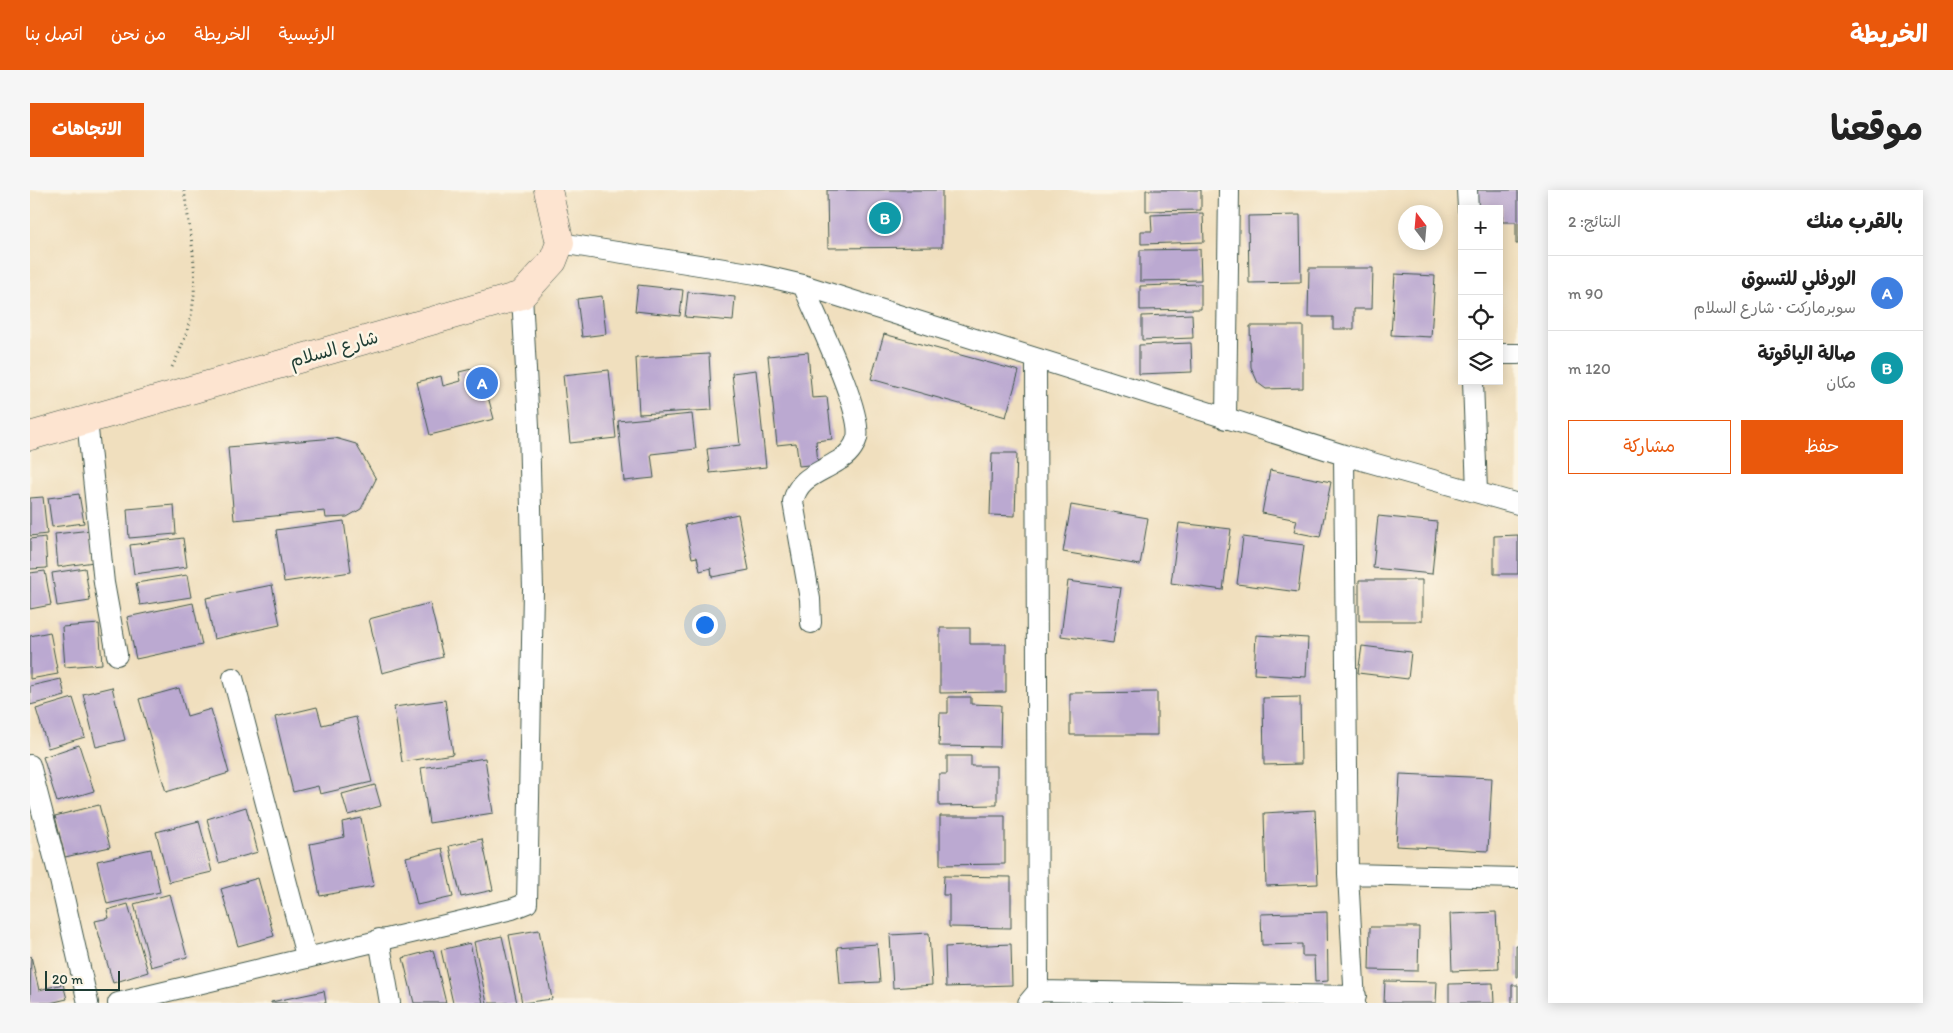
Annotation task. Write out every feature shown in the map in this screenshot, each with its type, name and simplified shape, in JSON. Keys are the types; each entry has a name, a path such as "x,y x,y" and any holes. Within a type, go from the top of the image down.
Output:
{"main road":[{"path":"522,296 553,261 560,243 548,190"},
{"name":"شارع السلام","path":"30,436 522,296"}],"street":[{"path":"1226,419 1229,190"},
{"path":"1467,190 1468,205"},
{"path":"560,243 756,274 803,285 1226,419 1344,455 1518,504"},
{"path":"803,285 842,378 857,426 857,439 848,455 822,472 805,480 796,490 793,502 810,599 810,623"},
{"path":"118,1003 306,956 523,906 529,899 533,590 529,426 522,296"},
{"path":"1503,354 1518,354"},
{"path":"1036,359 1033,997 1356,999 1348,874 1344,455"},
{"path":"1473,385 1477,492"},
{"path":"87,420 104,583 118,656"},
{"path":"233,678 306,956"},
{"path":"30,765 69,916 88,1003"},
{"path":"1348,874 1518,878"},
{"path":"379,939 390,1003"}],"path":[{"path":"149,402 181,349 193,312 196,278 184,190"}],"building":[{"path":"827,190 942,190 942,247 828,248"},
{"path":"1146,190 1201,190 1201,210 1146,211"},
{"path":"1475,190 1518,190 1518,244 1516,244 1516,222 1503,222 1503,205 1475,205"},
{"path":"1203,213 1204,242 1141,244 1141,231 1152,231 1151,215"},
{"path":"1300,215 1301,282 1249,283 1248,216"},
{"path":"1200,249 1201,280 1140,281 1140,250"},
{"path":"1309,268 1373,268 1372,309 1354,309 1354,329 1333,329 1333,317 1308,317"},
{"path":"1395,274 1435,276 1431,337 1391,335"},
{"path":"1201,284 1201,309 1140,310 1140,286"},
{"path":"638,285 683,290 680,316 635,311"},
{"path":"688,292 735,297 733,321 685,317"},
{"path":"602,296 606,334 582,337 577,299"},
{"path":"1192,314 1193,338 1142,340 1142,316"},
{"path":"1250,326 1303,326 1303,388 1266,389 1258,383 1251,367"},
{"path":"884,334 1019,371 1006,417 871,379"},
{"path":"1191,343 1192,372 1139,374 1139,345"},
{"path":"808,352 812,398 827,397 832,439 816,441 818,464 799,466 796,443 777,445 768,356"},
{"path":"709,354 712,410 639,414 636,358"},
{"path":"480,367 494,419 430,435 417,382 441,376 443,386 461,381 459,372"},
{"path":"609,370 616,438 570,443 563,375"},
{"path":"756,370 766,467 710,473 707,449 740,445 732,373"},
{"path":"692,414 696,449 651,454 654,478 624,481 618,421"},
{"path":"335,438 356,444 376,479 361,509 347,517 326,518 325,511 234,520 228,447"},
{"path":"992,453 1017,453 1015,516 990,515"},
{"path":"1270,470 1331,482 1320,537 1294,532 1297,520 1262,513"},
{"path":"79,494 84,523 52,527 48,498"},
{"path":"43,497 47,534 30,536 30,498"},
{"path":"174,505 176,534 129,538 127,509"},
{"path":"1071,505 1148,518 1140,565 1063,552"},
{"path":"738,514 749,570 712,577 711,568 700,571 697,557 692,558 685,525"},
{"path":"1378,516 1437,522 1432,574 1373,568"},
{"path":"344,521 351,572 284,582 276,530"},
{"path":"1179,523 1231,529 1223,590 1171,583"},
{"path":"91,530 94,562 58,567 55,534"},
{"path":"1518,535 1518,574 1494,574 1494,536"},
{"path":"45,537 47,568 30,569 30,539"},
{"path":"1243,537 1304,545 1298,592 1237,584"},
{"path":"183,538 187,567 134,574 130,545"},
{"path":"85,568 90,601 57,606 52,573"},
{"path":"45,571 51,605 30,609 30,573"},
{"path":"187,575 191,597 140,605 136,583"},
{"path":"1359,580 1422,580 1422,621 1359,621"},
{"path":"1068,581 1121,588 1113,643 1061,636"},
{"path":"272,585 280,625 214,639 206,598"},
{"path":"193,603 202,645 136,659 127,617"},
{"path":"430,603 443,657 382,673 369,619"},
{"path":"99,624 102,664 65,667 62,627"},
{"path":"940,628 970,628 970,644 1006,644 1006,692 940,693"},
{"path":"50,632 58,674 30,679 30,636"},
{"path":"1256,635 1308,638 1306,677 1254,674"},
{"path":"1362,646 1411,652 1408,679 1358,673"},
{"path":"61,679 65,696 30,705 30,686"},
{"path":"112,687 125,740 96,747 83,694"},
{"path":"179,688 187,716 211,709 229,773 166,792 139,699"},
{"path":"1157,692 1157,735 1070,735 1070,693"},
{"path":"948,697 971,697 971,704 1001,705 1000,747 939,746 940,713 948,713"},
{"path":"1300,697 1301,764 1264,765 1263,698"},
{"path":"73,698 85,737 48,748 36,709"},
{"path":"445,700 453,754 402,762 394,707"},
{"path":"317,707 322,725 356,717 372,782 320,794 318,786 293,792 275,717"},
{"path":"79,745 94,791 57,802 43,757"},
{"path":"947,756 971,756 971,766 997,766 997,805 939,806 939,774 947,774"},
{"path":"485,758 493,813 429,823 421,768"},
{"path":"1400,774 1492,778 1488,851 1396,846"},
{"path":"375,785 381,806 348,815 342,794"},
{"path":"99,805 110,847 65,857 55,816"},
{"path":"246,807 258,852 219,863 207,819"},
{"path":"1315,810 1318,884 1266,886 1264,813"},
{"path":"940,816 1005,816 1005,864 940,865"},
{"path":"361,818 374,886 320,896 310,844 344,837 342,822"},
{"path":"199,821 212,872 169,882 156,832"},
{"path":"482,839 493,890 461,897 449,846"},
{"path":"442,848 453,897 417,905 406,857"},
{"path":"151,849 160,892 107,904 97,861"},
{"path":"944,876 1011,877 1011,928 949,927 949,895 943,895"},
{"path":"258,878 274,936 238,946 221,889"},
{"path":"170,894 187,957 151,967 134,904"},
{"path":"128,904 148,972 113,983 95,921 109,918 107,910"},
{"path":"1327,912 1328,981 1315,982 1314,956 1302,956 1302,944 1262,945 1261,914"},
{"path":"1496,912 1499,969 1452,971 1450,914"},
{"path":"1370,927 1419,927 1418,971 1369,970"},
{"path":"539,930 552,999 522,1003 509,935"},
{"path":"929,933 932,985 893,988 890,935"},
{"path":"502,936 517,1003 487,1003 474,942"},
{"path":"470,943 483,1003 453,1003 441,950"},
{"path":"877,944 880,982 840,984 837,947"},
{"path":"1011,944 1012,985 946,987 945,947"},
{"path":"1516,946 1518,946 1518,977 1516,977"},
{"path":"433,950 446,1003 414,1003 403,958"},
{"path":"31,956 39,990 63,984 67,999 50,1003 30,1003"},
{"path":"1385,981 1437,982 1436,1003 1384,1003"},
{"path":"1493,983 1494,1003 1449,1003 1449,984"},
{"path":"1512,985 1518,985 1518,1003 1512,1003"},
{"path":"324,991 326,1003 271,1003 271,1002"}],"place":[{"name":"صالة الياقوتة","path":"885,218"},
{"name":"الورفلي للتسوق","path":"482,383"}]}
